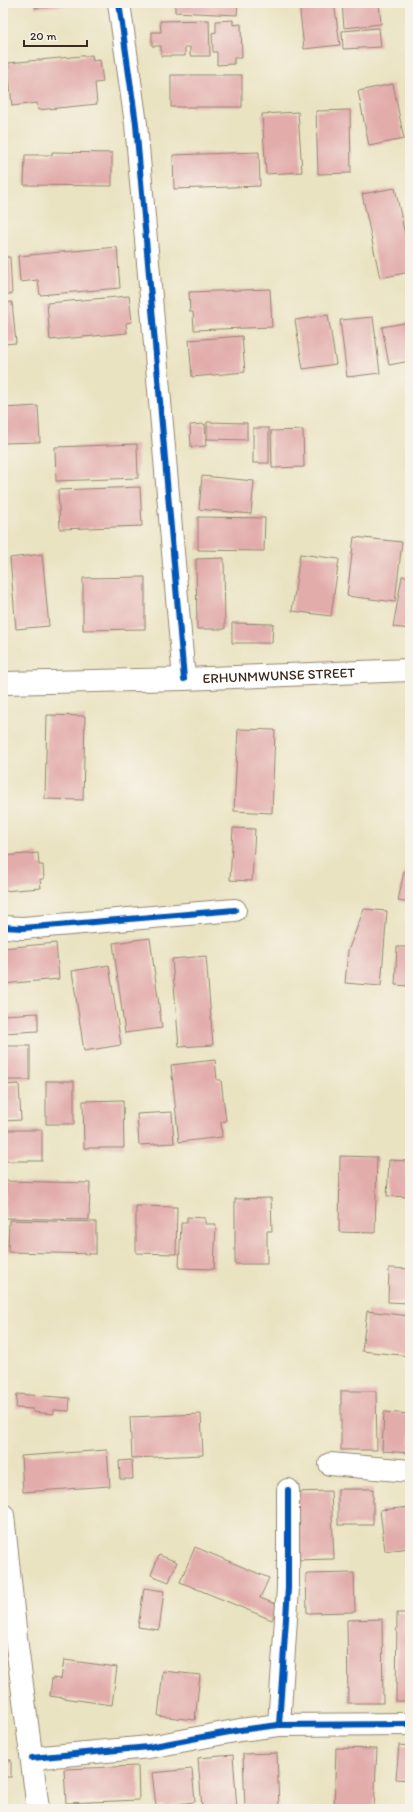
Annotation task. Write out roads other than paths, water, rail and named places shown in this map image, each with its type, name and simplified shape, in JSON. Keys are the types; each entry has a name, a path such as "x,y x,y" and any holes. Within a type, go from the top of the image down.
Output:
{"street":[{"path":"119,3 136,124 184,678"},
{"name":"ERHUNMWUNSE STREET","path":"3,683 410,670"},
{"path":"3,927 23,928 235,910"},
{"path":"330,1464 410,1471"},
{"path":"279,1725 288,1588 288,1490"},
{"path":"3,1515 9,1640 32,1758 38,1809"},
{"path":"32,1758 149,1747 240,1730 279,1725 410,1724"}]}
